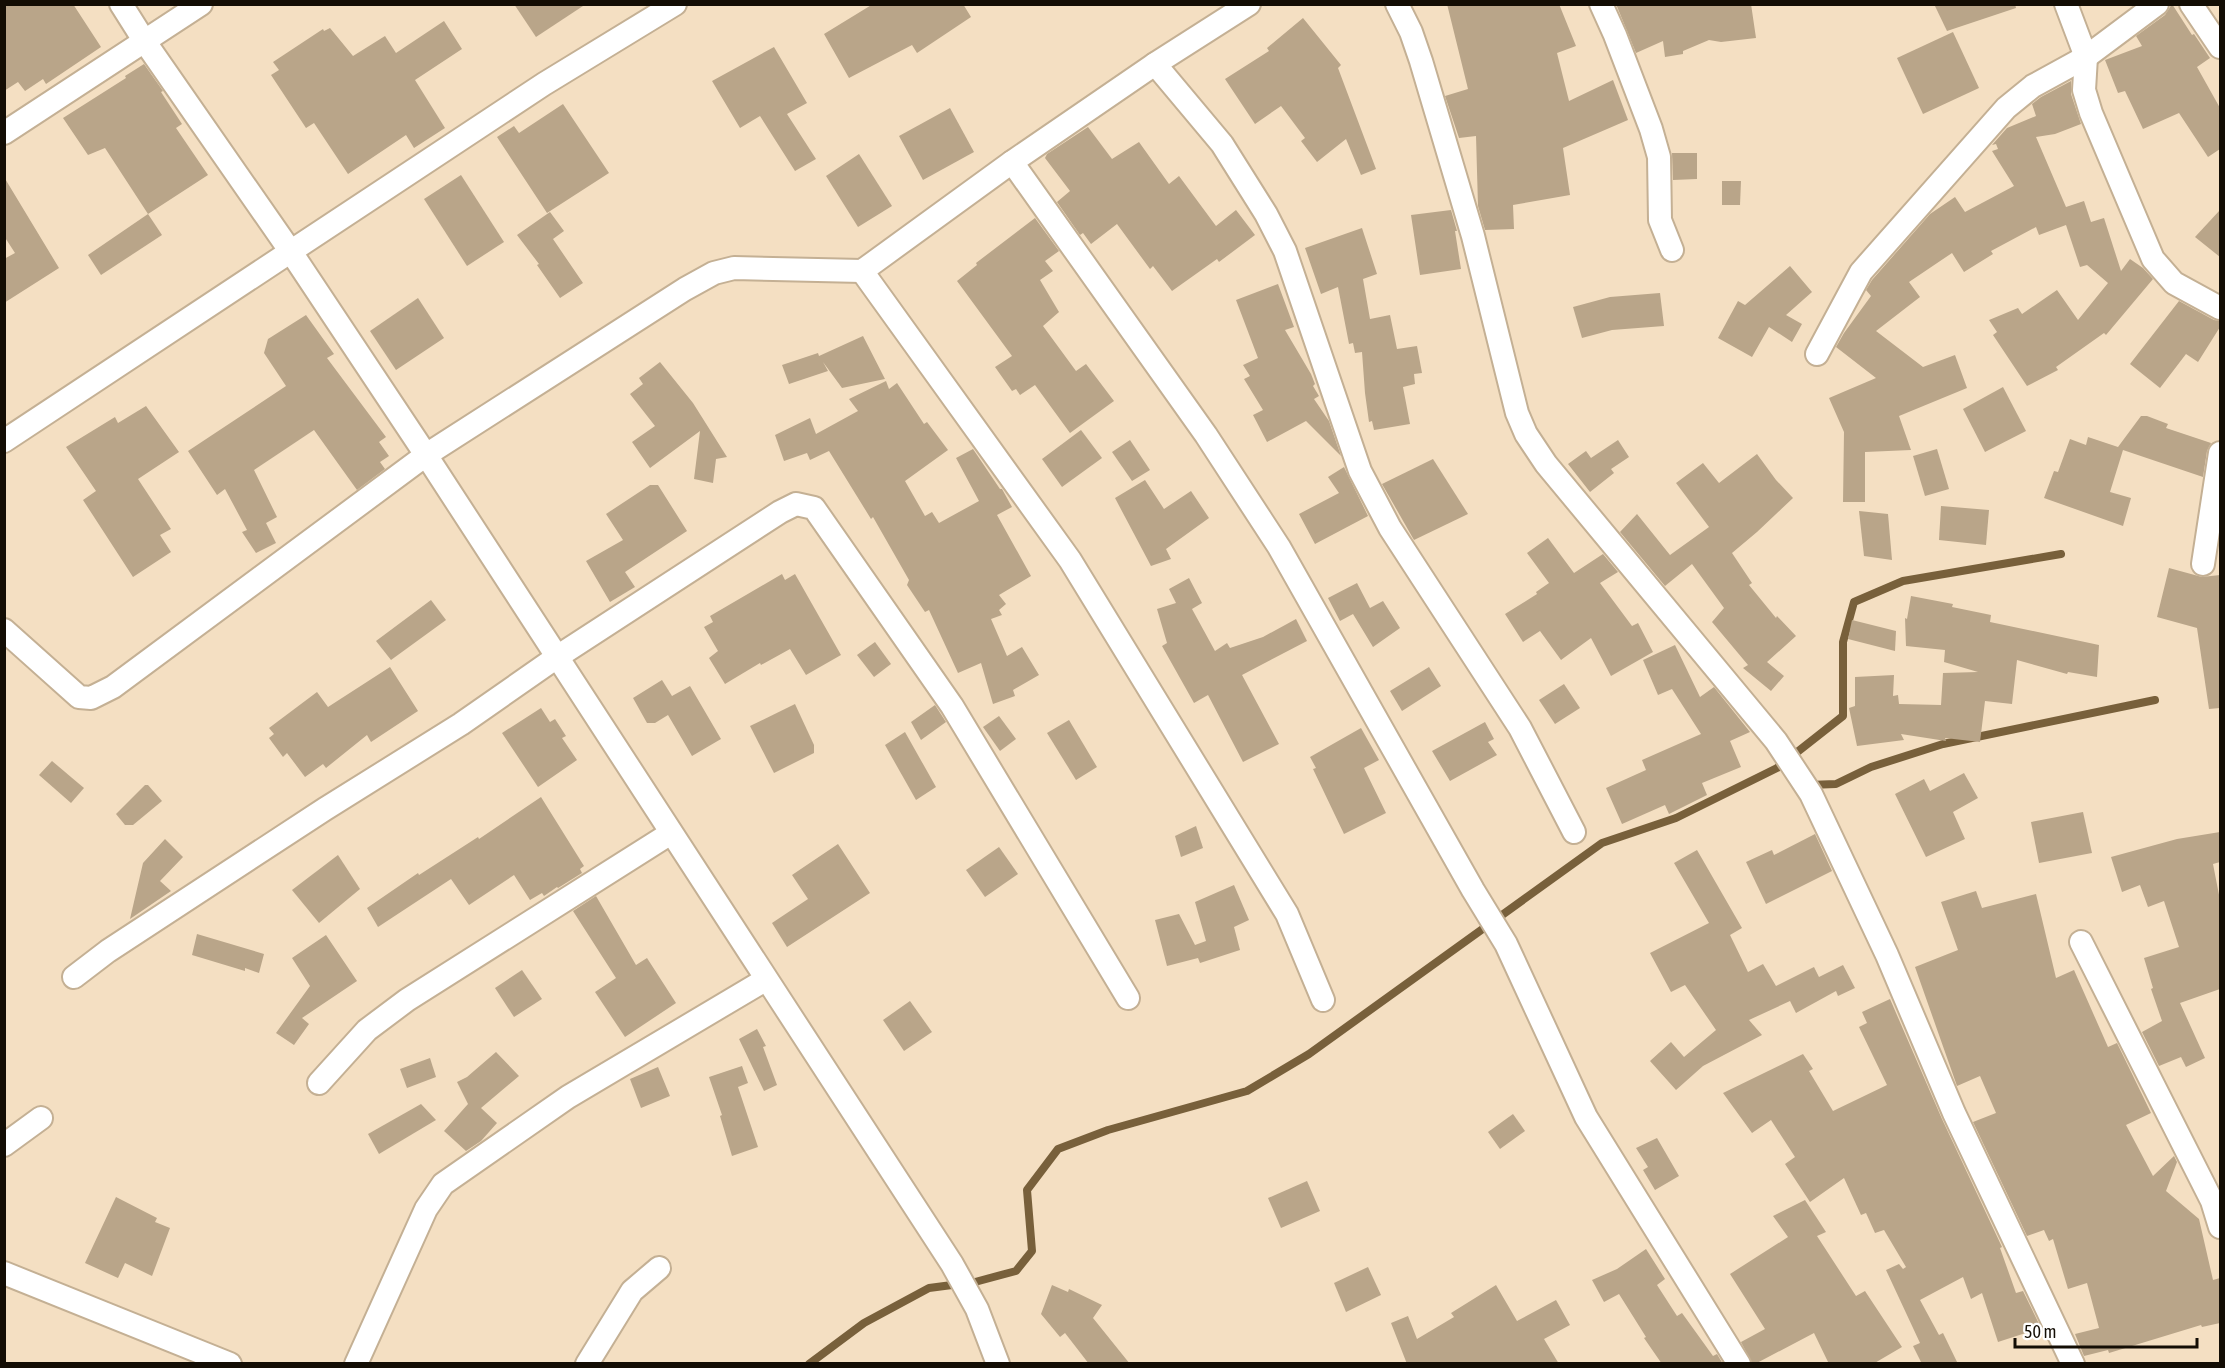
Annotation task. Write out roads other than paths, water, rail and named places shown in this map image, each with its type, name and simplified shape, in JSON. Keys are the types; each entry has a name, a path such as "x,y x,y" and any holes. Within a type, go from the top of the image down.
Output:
{"street":[{"path":"121,4 291,252 426,455 765,980 952,1264 977,1309 998,1364"},
{"path":"4,133 201,4"},
{"path":"4,441 544,84 675,4"},
{"path":"4,630 79,697 91,698 113,687 426,455 675,295 714,273 734,268 862,271 1012,162 1155,64 1249,4"},
{"path":"1397,4 1411,32 1424,72 1473,236 1517,413 1526,434 1545,464 1776,741 1811,794 1887,955 1954,1113 2073,1364"},
{"path":"1601,4 1651,129 1659,157 1660,220 1672,250"},
{"path":"2066,4 2086,57 2084,90 2091,113 2153,258 2174,283 2220,309"},
{"path":"1816,354 1861,272 2006,108 2033,86 2086,57 2157,4"},
{"path":"2191,4 2220,47"},
{"path":"1155,64 1222,144 1266,214 1285,251 1360,471 1390,528 1520,728 1574,832"},
{"path":"1012,162 1206,435 1279,547 1473,890 1506,944 1586,1117 1739,1364"},
{"path":"862,271 1070,560 1287,914 1323,1000"},
{"path":"2203,564 2215,523 2220,453"},
{"path":"74,976 108,951 325,809 461,724 557,657 780,512 796,504 814,508 952,706 1128,998"},
{"path":"319,1083 367,1030 407,1000 671,833"},
{"path":"2081,942 2212,1201 2220,1227"},
{"path":"356,1364 426,1209 443,1184 568,1096 765,980"},
{"path":"4,1145 41,1118"},
{"path":"587,1364 632,1292 659,1268"},
{"path":"4,1273 230,1364"}],"waterway":[{"path":"809,1364 864,1323 929,1288 975,1282 1016,1271 1032,1251 1027,1190 1058,1149 1108,1130 1247,1091 1309,1054 1602,843 1676,818 1777,768 1843,716 1843,642 1854,602 1903,581 2061,554"},
{"path":"1809,785 1836,784 1871,767 1943,744 2155,700"}]}
